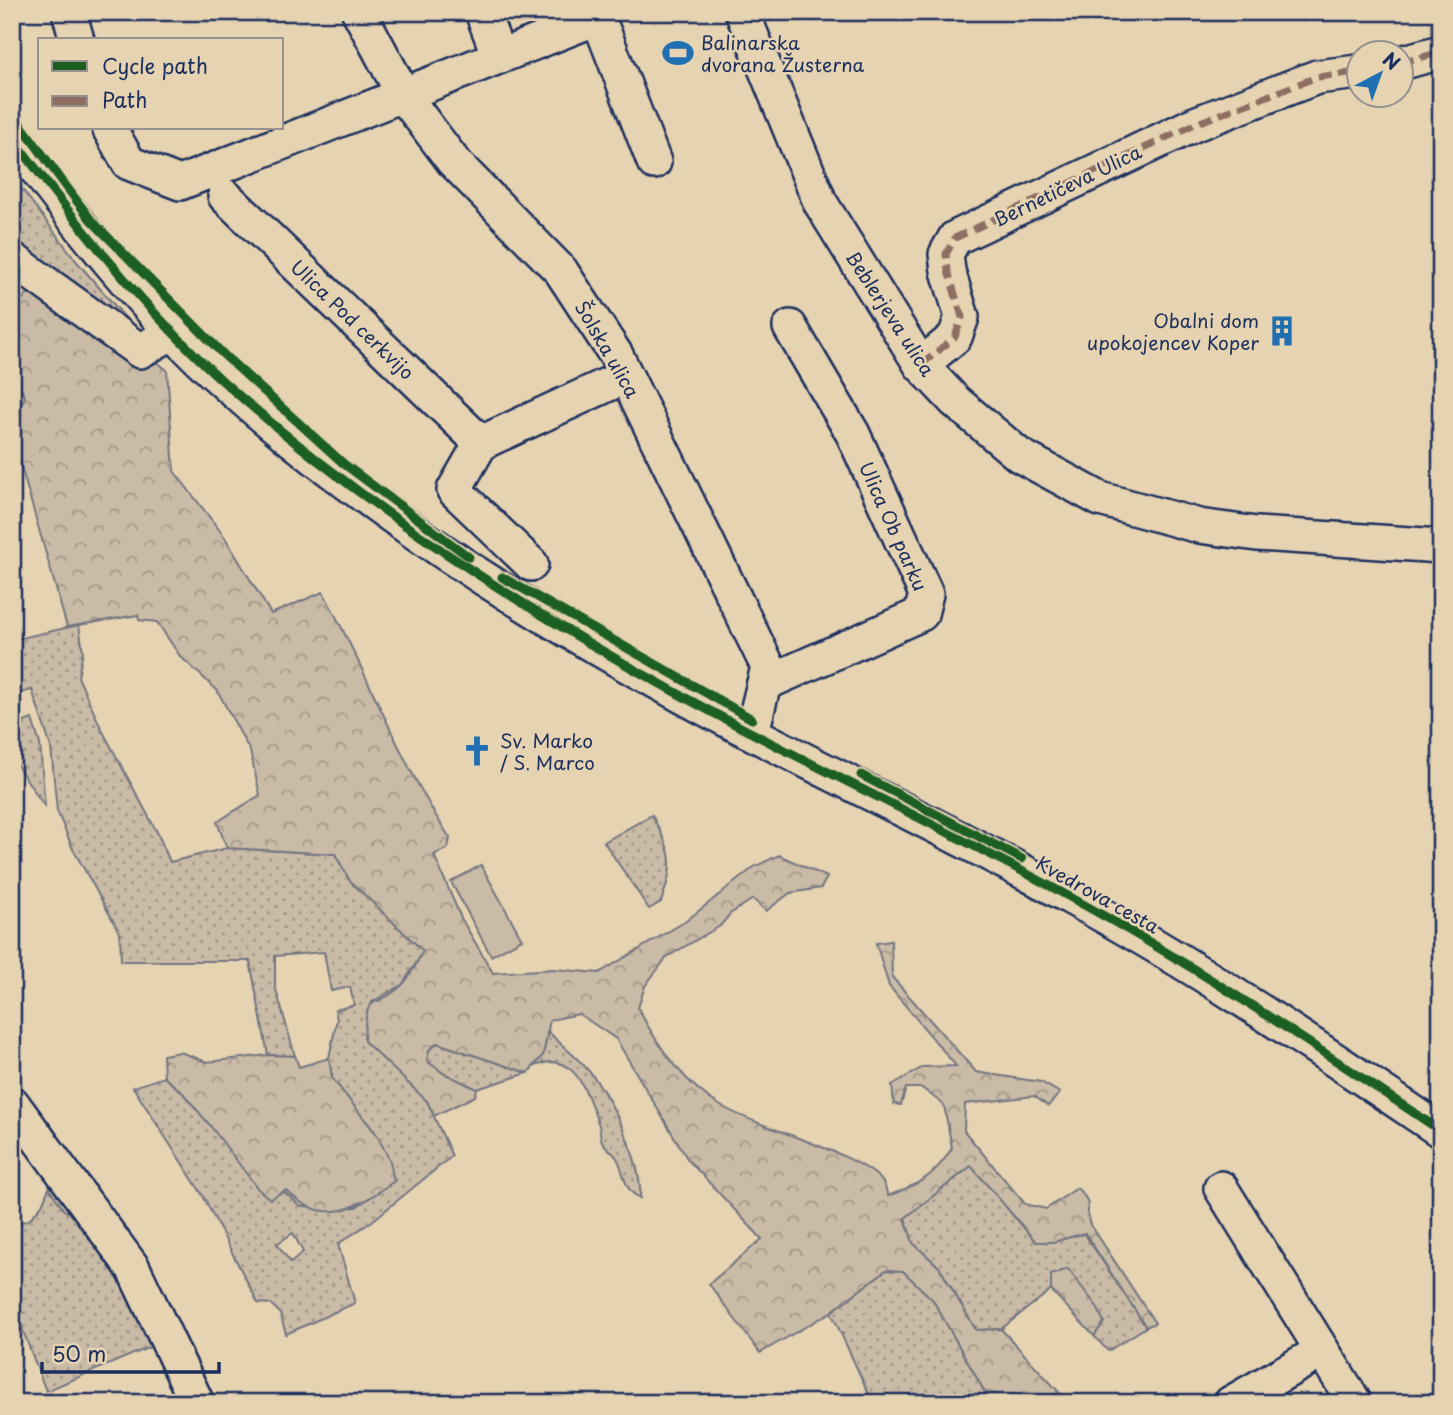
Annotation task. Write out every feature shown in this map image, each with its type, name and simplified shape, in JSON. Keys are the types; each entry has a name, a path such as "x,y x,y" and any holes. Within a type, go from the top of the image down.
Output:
{"street":[{"path":"69,12 76,38"},
{"name":"Šolska ulica","path":"359,12 404,96 453,161 561,271 626,376 768,667 752,732"},
{"path":"482,12 499,56"},
{"name":"Beblerjeva ulica","path":"742,12 820,202 920,365 955,401 1018,455 1100,499 1199,526 1257,534 1441,546"},
{"path":"111,130 129,163 180,183 404,96 597,15 654,162"},
{"path":"1441,41 1441,47"},
{"path":"1414,59 1441,52"},
{"name":"Bernetičeva Ulica","path":"920,365 955,337 962,317 946,254 955,238 1195,124 1317,77 1344,74"},
{"name":"Kvedrova cesta","path":"12,137 132,288 173,331 231,388 421,539 524,604 684,697 1125,927 1322,1051 1441,1131"},
{"name":"Ulica Pod cerkvijo","path":"225,196 481,443"},
{"path":"12,259 140,351 173,331"},
{"name":"Ulica Ob parku","path":"764,684 921,614 926,594 853,434 790,327"},
{"path":"531,564 454,490 481,443 626,376"},
{"path":"12,1102 133,1268 197,1403"},
{"path":"1221,1188 1356,1403"},
{"path":"1231,1403 1322,1352"}],"green space":[{"path":"12,176 78,263 140,335 12,253"},
{"path":"34,286 147,366 157,362 167,370 174,471 224,536 271,614 323,592 399,748 450,838 448,848 434,855 461,918 493,973 554,969 599,973 686,921 754,867 779,855 827,877 821,888 790,893 766,911 753,899 730,914 720,926 667,957 645,986 638,1008 673,1063 695,1087 721,1106 831,1151 870,1171 882,1181 888,1196 909,1188 932,1173 952,1148 944,1105 922,1088 906,1088 901,1105 894,1104 892,1085 923,1067 956,1066 889,986 876,943 891,941 892,977 976,1072 1041,1082 1060,1093 1048,1106 1034,1096 965,1104 964,1131 1025,1204 1046,1209 1077,1188 1087,1201 1089,1222 1155,1323 1146,1327 1085,1233 1053,1242 1036,1242 971,1166 905,1218 913,1243 939,1267 976,1330 1001,1329 1069,1403 991,1403 933,1300 903,1271 886,1270 831,1312 760,1353 709,1284 762,1239 688,1160 616,1039 579,1014 550,1020 543,1055 528,1073 437,1043 429,1050 427,1061 443,1073 477,1089 475,1096 434,1116 427,1101 364,1041 369,1007 405,982 423,951 350,881 335,854 227,848 217,822 260,795 250,751 217,690 180,656 157,622 139,620 138,615 67,627 12,435 12,422 25,397 12,369 12,311"},
{"path":"12,369 25,397 12,422"},
{"path":"79,625 83,651 78,677 101,728 158,834 170,862 227,848 335,854 350,881 424,951 402,985 372,1002 364,1040 427,1101 452,1156 371,1222 338,1244 355,1303 286,1334 280,1313 271,1304 258,1303 202,1194 133,1087 164,1077 182,1092 209,1124 300,1206 356,1207 394,1181 377,1135 332,1078 329,1058 337,1019 335,1010 354,1005 350,987 331,991 324,952 275,956 275,986 295,1056 268,1055 250,961 121,961 120,933 73,849 57,811 51,747 32,690 20,693 12,670 12,640","holes":["293,1233 303,1252 291,1263 277,1244"]},
{"path":"32,719 40,744 45,807 12,758 12,727"},
{"path":"652,815 668,849 670,866 661,902 649,909 604,842"},
{"path":"481,865 522,939 491,956 451,882"},
{"path":"548,1031 587,1069 615,1112 631,1149 640,1184 640,1198 628,1187 618,1159 602,1141 594,1112 577,1076 559,1063 547,1062 533,1067 543,1055"},
{"path":"437,1043 528,1073 477,1089 443,1073 427,1061 429,1050"},
{"path":"180,1052 207,1062 268,1055 295,1056 299,1067 329,1058 332,1078 377,1135 390,1161 394,1181 367,1200 340,1210 313,1209 286,1190 270,1199 258,1189 182,1092 164,1077 163,1055"},
{"path":"972,1165 1015,1218 1053,1242 1084,1233 1146,1327 1108,1351 1094,1336 1104,1322 1051,1275 1051,1290 1001,1329 976,1330 939,1267 913,1243 905,1218"},
{"path":"49,1188 64,1210 74,1215 114,1253 162,1342 46,1391 12,1302 12,1225 29,1220 42,1205"},
{"path":"1068,1269 1097,1307 1104,1322 1094,1336 1051,1290 1051,1275"},
{"path":"886,1270 903,1271 933,1300 991,1403 873,1403 831,1312"}],"marked path":[{"path":"1414,59 1441,52"},
{"path":"921,365 955,337 962,317 948,271 946,254 955,238 1195,124 1317,77 1344,74"}],"cycle path":[{"path":"12,113 91,220 224,355 344,464 469,557"},
{"path":"12,137 113,266 196,356 279,429 389,514 504,591 623,663 1020,870 1164,951 1441,1131"},
{"path":"502,577 752,719"},
{"path":"861,775 1022,859"}],"place":[{"name":"Balinarska dvorana Žusterna","path":"678,53"},
{"name":"Obalni dom upokojencev Koper","path":"1282,331"},
{"name":"Sv. Marko / S. Marco","path":"477,751"}]}
